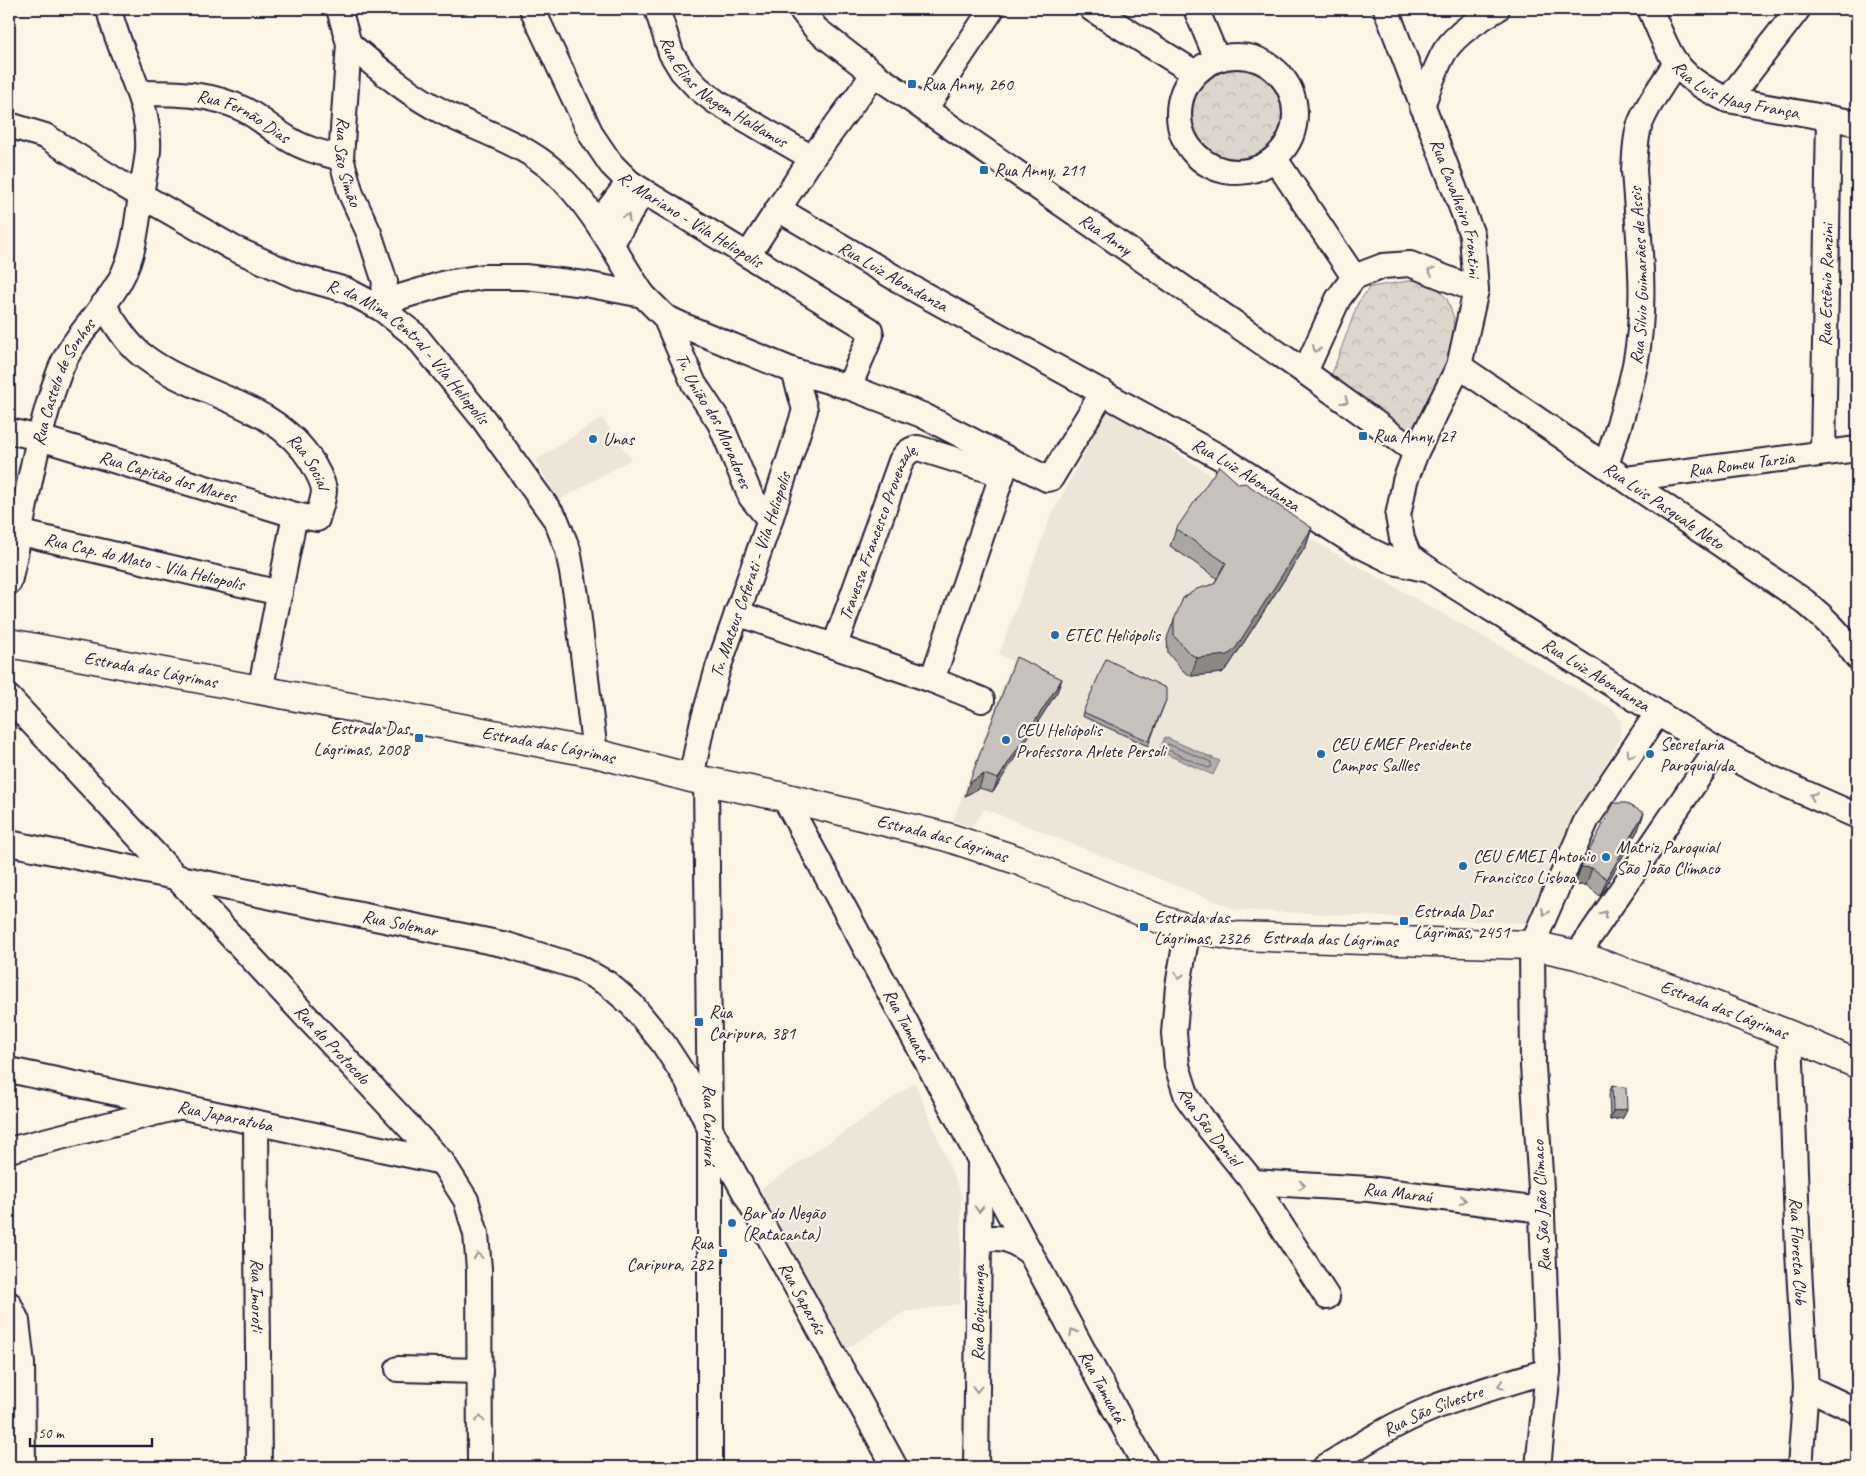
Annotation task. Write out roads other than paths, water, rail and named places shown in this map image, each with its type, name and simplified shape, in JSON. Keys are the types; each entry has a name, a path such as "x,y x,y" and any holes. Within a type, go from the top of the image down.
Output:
{"main road":[{"name":"Estrada das Lágrimas","path":"9,643 596,753 699,780 784,797 886,821 1017,860 1162,920 1188,928 1234,936 1532,945 1577,955 1688,994 1857,1064"}],"street":[{"name":"Rua Castelo de Sonhos","path":"9,582 15,531 59,372 73,344 104,305 123,276 134,247 148,150 147,127 139,93 109,9"},
{"name":"Rua São Simão","path":"339,9 349,44 341,158 351,194 386,282 382,309"},
{"name":"R. Mariano - Vila Heliopolis","path":"532,9 592,136 611,164 636,187 870,330 871,335 849,387"},
{"name":"Rua Elias Nagem Haldamus","path":"657,9 671,53 682,71 698,88 716,102 812,158"},
{"name":"Rua Anny","path":"801,9 816,29 874,74 1305,372 1416,452"},
{"path":"925,109 992,9"},
{"path":"1092,9 1195,73"},
{"path":"1196,9 1217,59"},
{"name":"Rua Cavalheiro Frontini","path":"1386,9 1472,235 1476,290 1460,366 1416,452 1405,481 1398,516 1402,539 1409,556 1429,570"},
{"path":"1422,106 1434,73 1446,50 1462,33 1497,9"},
{"name":"Rua Luis Haag França","path":"1650,9 1676,63 1696,82 1709,91 1728,100 1857,123"},
{"path":"1728,100 1798,9"},
{"path":"349,44 386,75 443,112 523,148 539,159 566,183 598,222 643,295 665,317 794,371 849,387 922,415 970,438 1004,467 1047,479 1051,478 1103,392"},
{"path":"1234,55 1252,57 1269,65 1282,77 1292,92 1296,110 1294,128 1287,145 1275,159 1258,169 1239,174 1219,171 1202,162 1192,152 1180,129 1179,109 1184,90 1195,73 1217,59 1234,55"},
{"name":"Rua Silvio Guimarâes de Assis","path":"1606,464 1624,410 1636,364 1642,309 1634,170 1635,147 1639,126 1676,63"},
{"path":"748,256 812,158 874,74"},
{"name":"Rua Fernão Dias","path":"139,93 184,93 220,101 244,110 288,139 310,150 341,158"},
{"name":"Rua Estênio Ranzini","path":"1823,452 1829,118"},
{"name":"R. da Mina Central - Vila Heliopolis","path":"9,125 45,136 141,195 233,248 296,276 346,290 382,309 416,336 484,420 556,520 568,550 576,595 596,753"},
{"path":"1275,159 1354,278"},
{"path":"598,222 636,187"},
{"path":"612,243 636,187"},
{"name":"Rua Luiz Abondanza","path":"778,209 914,289 1225,460 1367,550 1394,562 1429,570 1717,750 1771,778 1857,816"},
{"path":"1305,372 1338,299 1354,278 1383,266 1410,264 1476,290"},
{"path":"382,309 400,297 446,283 483,277 525,277 555,280 643,295"},
{"name":"Rua Social","path":"104,305 123,336 145,358 183,380 228,398 267,418 284,430 304,449 318,473 324,490 317,519 295,515 260,691"},
{"name":"Tv. União dos Moradores","path":"665,317 694,384 720,423 751,497 770,520"},
{"name":"Rua Luis Pasquale Neto","path":"1460,366 1804,600 1826,618 1842,636 1857,658"},
{"name":"Tv. Mateus Coferati - Vila Heliopolis","path":"699,780 702,724 718,668 770,520 805,410 794,371"},
{"name":"Rua Capitão dos Mares","path":"9,431 40,438 295,515"},
{"name":"Travessa Francesco Provenzale,","path":"835,645 901,461 905,455 910,450 918,448 1004,467"},
{"name":"Rua Romeu Tarzia","path":"1626,479 1857,449"},
{"path":"932,680 1004,467"},
{"name":"Rua Cap. do Mato - Vila Heliopolis","path":"15,531 280,593"},
{"path":"737,613 835,645 982,700"},
{"name":"Rua do Protocolo","path":"9,698 442,1162 466,1200 476,1234 479,1269 480,1467"},
{"path":"1532,945 1587,819 1657,714"},
{"path":"1577,955 1717,750"},
{"name":"Rua Caripurá","path":"699,780 710,1129 710,1467"},
{"name":"Rua Tamuatá","path":"784,797 1146,1467"},
{"name":"Rua Solemar","path":"9,843 507,945 578,967 608,984 620,994 632,1005 663,1043 687,1080 710,1129"},
{"name":"Rua São Daniel","path":"1188,928 1178,986 1174,1034 1178,1066 1187,1097 1209,1128 1253,1182 1327,1297"},
{"name":"Rua São João Climaco","path":"1532,945 1533,1066 1542,1210 1548,1371 1543,1466"},
{"name":"Rua Floresta Club","path":"1790,1035 1798,1252 1806,1387 1800,1467"},
{"name":"Rua Japaratuba","path":"9,1070 442,1162"},
{"path":"9,1150 181,1106"},
{"name":"Rua Imoroti","path":"256,1124 259,1467"},
{"name":"Rua Saparás","path":"710,1129 895,1467"},
{"name":"Rua Boiçununga","path":"976,1467 980,1160"},
{"name":"Rua Maraú","path":"1253,1182 1369,1189 1542,1210"},
{"path":"979,1240 992,1237 1002,1238 1010,1240 1029,1252"},
{"path":"9,1304 17,1321 22,1364 23,1467"},
{"path":"398,1368 480,1371"},
{"name":"Rua São Silvestre","path":"1325,1467 1368,1440 1434,1408 1501,1384 1548,1371"},
{"path":"1806,1387 1857,1410"}],"water":[{"path":"1165,737 1220,761 1213,775 1159,751"}],"place":[{"name":"Rua Anny, 260","path":"912,84"},
{"name":"Rua Anny, 211","path":"984,170"},
{"name":"Rua Anny, 27","path":"1363,436"},
{"name":"Unas","path":"593,439"},
{"name":"ETEC Heliópolis","path":"1055,635"},
{"name":"Estrada Das Lágrimas, 2008","path":"419,738"},
{"name":"CEU Heliópolis Professora Arlete Persoli","path":"1006,740"},
{"name":"CEU EMEF Presidente Campos Sallles","path":"1321,754"},
{"name":"Secretaria Paroquial da","path":"1650,754"},
{"name":"Matriz Paroquial São João Clímaco","path":"1606,857"},
{"name":"CEU EMEI Antonio Francisco Lisboa","path":"1463,866"},
{"name":"Estrada Das Lágrimas, 2451","path":"1404,921"},
{"name":"Estrada das Lágrimas, 2326","path":"1144,927"},
{"name":"Rua Caripura, 381","path":"699,1022"},
{"name":"Bar do Negão (Ratacanta)","path":"732,1223"},
{"name":"Rua Caripura, 282","path":"723,1253"}]}
